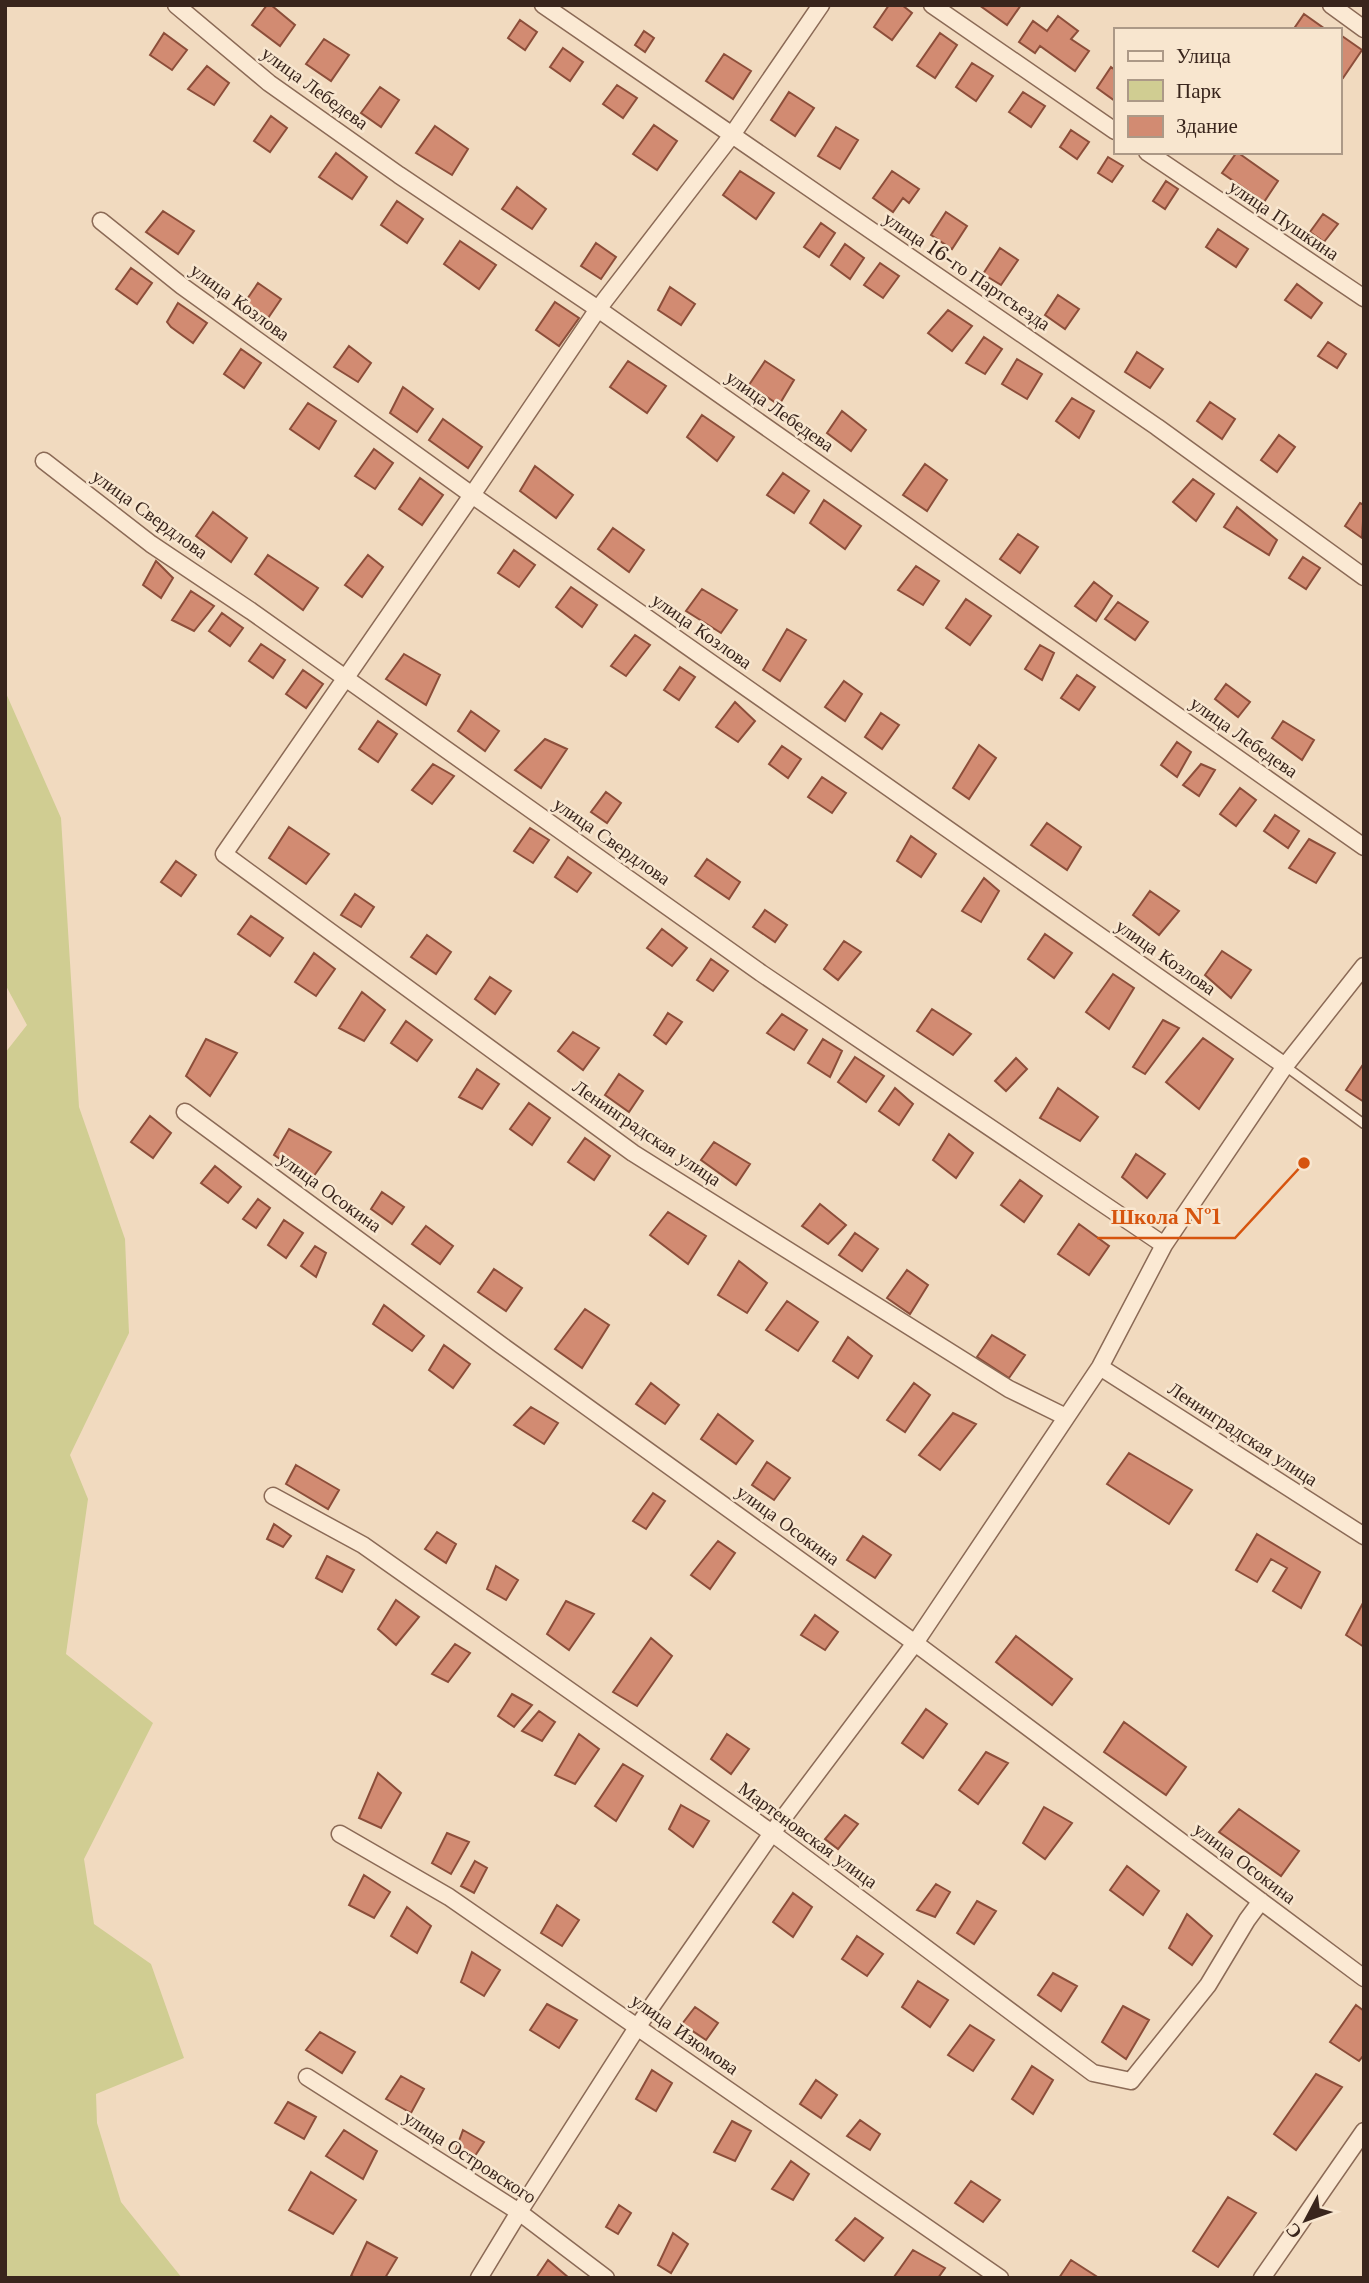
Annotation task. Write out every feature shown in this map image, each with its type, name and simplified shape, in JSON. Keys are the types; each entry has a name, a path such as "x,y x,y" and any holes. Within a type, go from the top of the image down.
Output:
{"street":[{"name":"улица Лебедева","path":"176,5 269,83 399,175 598,309 1364,847"},
{"name":"улица 16-го Партсъезда","path":"543,5 1157,427 1364,577"},
{"path":"345,678 598,309 732,135 821,5"},
{"path":"932,5 1114,130"},
{"path":"1331,5 1364,29"},
{"name":"улица Пушкина","path":"1150,154 1364,298"},
{"name":"улица Козлова","path":"101,221 182,286 472,495 1285,1066"},
{"name":"улица Свердлова","path":"44,461 151,544 761,973 1164,1245"},
{"name":"Ленинградская улица","path":"345,678 224,854 633,1153 1009,1390 1066,1417"},
{"path":"479,2278 638,2026 772,1833 915,1643 1100,1367 1164,1245 1285,1066 1364,966"},
{"name":"улица Осокина","path":"185,1112 500,1345 915,1643 1364,1978"},
{"name":"Ленинградская улица","path":"1100,1367 1364,1536"},
{"name":"Мартеновская улица","path":"273,1496 363,1545 772,1833 1093,2073 1131,2081 1208,1985 1261,1901"},
{"name":"улица Изюмова","path":"340,1834 449,1897 1000,2278"},
{"name":"улица Островского","path":"307,2077 519,2212 606,2278"},
{"path":"1262,2278 1364,2131"}],"lane":[{"path":"1285,1066 1364,1124"}],"green space":[{"path":"5,691 61,818 79,1107 125,1239 129,1333 70,1455 88,1499 66,1654 153,1723 84,1859 94,1924 151,1964 184,2058 96,2094 97,2123 121,2202 182,2278 5,2278 5,1053 27,1025 5,984"}],"building":[{"path":"267,5 271,5 295,25 280,46 252,25"},
{"path":"889,5 902,5 912,13 892,40 874,27"},
{"path":"979,5 1021,5 1007,25"},
{"path":"1304,14 1324,28 1294,28"},
{"path":"1058,16 1078,31 1071,39 1089,51 1075,71 1040,46 1035,53 1019,42 1033,21 1047,31"},
{"path":"520,20 537,32 525,50 508,38"},
{"path":"644,31 654,38 645,52 635,45"},
{"path":"164,33 187,50 172,70 150,55"},
{"path":"940,33 957,45 935,78 917,66"},
{"path":"1341,37 1362,50 1343,78 1341,77"},
{"path":"324,39 349,55 331,81 306,64"},
{"path":"563,48 583,62 570,81 550,67"},
{"path":"724,54 751,71 733,99 706,81"},
{"path":"972,63 993,76 976,101 956,87"},
{"path":"207,66 229,83 214,105 188,89"},
{"path":"1111,67 1114,69 1114,100 1097,88"},
{"path":"617,85 637,98 623,118 603,104"},
{"path":"380,87 399,100 381,127 361,113"},
{"path":"789,92 814,108 795,136 771,120"},
{"path":"1023,92 1045,106 1031,127 1009,112"},
{"path":"271,116 287,128 270,152 254,141"},
{"path":"654,125 677,141 657,170 633,154"},
{"path":"435,126 468,149 452,175 416,153"},
{"path":"836,127 858,140 840,169 818,156"},
{"path":"1071,130 1089,142 1077,159 1060,147"},
{"path":"336,153 367,177 352,199 319,177"},
{"path":"1236,154 1240,154 1278,181 1264,202 1222,173"},
{"path":"1108,157 1123,166 1112,182 1098,173"},
{"path":"740,171 774,193 756,219 723,195"},
{"path":"892,171 919,189 909,203 903,198 893,212 873,198"},
{"path":"1166,181 1178,189 1165,209 1153,201"},
{"path":"517,187 546,209 532,229 502,209"},
{"path":"397,201 423,219 407,243 381,225"},
{"path":"163,211 194,231 178,254 146,232"},
{"path":"946,212 967,226 952,249 931,235"},
{"path":"1323,214 1338,224 1324,242 1310,232"},
{"path":"821,223 835,233 819,257 804,247"},
{"path":"1218,229 1248,249 1236,267 1206,247"},
{"path":"460,241 496,265 479,289 444,264"},
{"path":"596,243 616,257 601,279 581,266"},
{"path":"845,244 864,258 850,279 831,265"},
{"path":"1000,248 1018,260 1001,285 983,274"},
{"path":"880,263 899,276 883,298 864,285"},
{"path":"131,268 152,283 137,304 116,289"},
{"path":"258,283 281,299 266,321 243,305"},
{"path":"1297,284 1322,303 1311,318 1285,300"},
{"path":"670,287 695,304 681,325 658,310"},
{"path":"1058,295 1079,309 1065,329 1045,315"},
{"path":"555,302 579,318 559,346 536,330"},
{"path":"178,303 207,323 193,343 167,322"},
{"path":"948,310 972,326 952,351 928,333"},
{"path":"984,337 1002,349 985,374 966,363"},
{"path":"1328,342 1346,354 1337,368 1318,356"},
{"path":"349,346 371,363 358,382 334,367"},
{"path":"241,349 261,363 244,388 224,374"},
{"path":"1137,352 1163,369 1150,388 1125,372"},
{"path":"1017,359 1042,374 1027,399 1002,384"},
{"path":"628,361 666,386 647,413 610,387"},
{"path":"765,361 794,380 779,405 749,385"},
{"path":"403,387 433,409 417,432 390,413"},
{"path":"1072,398 1094,411 1079,438 1056,421"},
{"path":"1210,402 1235,419 1222,439 1197,421"},
{"path":"308,403 336,421 319,449 290,429"},
{"path":"842,411 866,430 851,451 827,433"},
{"path":"702,415 734,437 717,461 687,437"},
{"path":"443,419 482,447 468,468 429,440"},
{"path":"1279,435 1295,447 1277,472 1261,460"},
{"path":"374,449 393,463 375,489 355,476"},
{"path":"925,464 947,480 927,511 903,495"},
{"path":"535,466 573,495 556,518 520,491"},
{"path":"783,473 809,491 794,513 767,495"},
{"path":"420,478 443,495 422,525 399,509"},
{"path":"1193,479 1214,494 1196,521 1173,502"},
{"path":"824,500 861,526 845,549 810,523"},
{"path":"1360,503 1364,505 1362,538 1345,526"},
{"path":"1237,507 1277,540 1269,555 1224,527"},
{"path":"213,512 247,538 231,562 196,536"},
{"path":"613,528 644,550 629,572 598,549"},
{"path":"1018,534 1038,547 1020,573 1000,559"},
{"path":"514,550 535,565 519,587 498,573"},
{"path":"268,555 318,588 303,610 255,574"},
{"path":"368,555 383,567 362,597 345,585"},
{"path":"1303,557 1320,568 1306,589 1289,578"},
{"path":"156,561 173,578 161,598 143,585"},
{"path":"916,566 939,581 923,605 898,590"},
{"path":"1094,582 1112,596 1096,621 1075,606"},
{"path":"571,587 597,605 582,627 556,607"},
{"path":"702,589 737,610 721,633 686,611"},
{"path":"191,591 214,606 194,631 172,620"},
{"path":"966,599 991,616 970,645 946,628"},
{"path":"1118,602 1148,622 1135,640 1105,619"},
{"path":"222,613 243,628 230,646 209,631"},
{"path":"787,629 806,640 780,681 763,670"},
{"path":"635,635 650,645 626,676 611,666"},
{"path":"261,644 285,660 273,678 249,661"},
{"path":"1040,645 1054,653 1042,680 1025,669"},
{"path":"404,654 440,675 426,705 386,679"},
{"path":"680,667 695,677 679,700 664,690"},
{"path":"303,670 323,684 306,708 286,694"},
{"path":"1077,675 1095,687 1079,710 1061,698"},
{"path":"844,681 862,694 845,721 825,707"},
{"path":"1226,684 1250,702 1238,717 1215,699"},
{"path":"735,702 755,721 738,742 716,727"},
{"path":"471,711 499,731 485,751 458,731"},
{"path":"881,713 899,725 882,749 865,737"},
{"path":"378,721 397,734 378,762 359,749"},
{"path":"1283,721 1314,740 1302,760 1272,738"},
{"path":"545,739 567,749 541,788 515,770"},
{"path":"1177,742 1191,752 1177,777 1161,765"},
{"path":"979,745 996,758 969,799 953,788"},
{"path":"782,746 801,759 788,778 769,764"},
{"path":"433,764 454,776 432,804 412,790"},
{"path":"1201,764 1215,770 1199,796 1183,785"},
{"path":"822,777 846,793 832,813 808,797"},
{"path":"1240,788 1256,800 1236,826 1220,814"},
{"path":"606,792 621,803 607,823 591,812"},
{"path":"1275,815 1299,831 1288,848 1264,831"},
{"path":"1047,823 1081,847 1067,870 1031,845"},
{"path":"289,827 329,854 306,884 269,858"},
{"path":"530,828 549,840 533,863 514,851"},
{"path":"911,836 936,854 921,877 897,861"},
{"path":"1309,839 1335,853 1316,883 1289,868"},
{"path":"568,857 591,873 577,892 555,877"},
{"path":"707,859 740,882 729,899 695,876"},
{"path":"176,861 196,875 181,896 161,882"},
{"path":"984,878 999,891 981,922 962,911"},
{"path":"1150,891 1179,911 1159,935 1133,915"},
{"path":"355,894 374,907 361,927 341,915"},
{"path":"765,910 787,925 775,942 753,927"},
{"path":"251,916 283,938 270,956 238,934"},
{"path":"662,929 687,948 672,966 647,948"},
{"path":"1045,934 1072,953 1054,978 1028,959"},
{"path":"427,935 451,952 436,974 411,957"},
{"path":"844,941 861,952 838,980 824,969"},
{"path":"1222,951 1251,970 1231,998 1205,975"},
{"path":"314,953 335,969 316,996 295,982"},
{"path":"711,959 728,971 713,991 697,980"},
{"path":"1113,974 1134,988 1109,1029 1086,1012"},
{"path":"490,977 511,991 495,1014 475,999"},
{"path":"362,992 385,1010 364,1041 339,1028"},
{"path":"932,1009 971,1034 953,1055 917,1031"},
{"path":"668,1013 682,1022 666,1044 654,1035"},
{"path":"782,1014 807,1030 794,1050 767,1033"},
{"path":"1163,1020 1179,1028 1145,1074 1133,1067"},
{"path":"406,1021 432,1040 417,1061 391,1043"},
{"path":"573,1032 599,1048 583,1070 558,1051"},
{"path":"1203,1038 1233,1059 1199,1109 1166,1082"},
{"path":"206,1039 237,1053 210,1096 186,1076"},
{"path":"823,1039 842,1051 830,1077 808,1063"},
{"path":"855,1057 884,1076 866,1102 838,1082"},
{"path":"1016,1058 1027,1069 1006,1091 995,1081"},
{"path":"1364,1063 1364,1102 1346,1090"},
{"path":"477,1069 499,1084 482,1109 459,1097"},
{"path":"619,1074 643,1091 629,1112 605,1095"},
{"path":"895,1088 913,1104 899,1125 879,1111"},
{"path":"1058,1088 1098,1117 1080,1141 1040,1118"},
{"path":"529,1103 550,1118 532,1145 510,1129"},
{"path":"150,1116 171,1133 153,1158 131,1142"},
{"path":"289,1129 331,1152 311,1180 274,1155"},
{"path":"949,1134 973,1153 956,1178 933,1160"},
{"path":"585,1138 610,1156 594,1180 568,1162"},
{"path":"714,1142 750,1164 736,1185 701,1160"},
{"path":"1136,1154 1165,1174 1147,1198 1122,1177"},
{"path":"215,1166 241,1187 228,1203 201,1183"},
{"path":"1020,1180 1042,1196 1024,1222 1001,1205"},
{"path":"382,1192 404,1207 392,1224 371,1209"},
{"path":"258,1199 270,1208 256,1228 243,1219"},
{"path":"820,1204 846,1225 828,1244 802,1226"},
{"path":"668,1212 706,1236 688,1264 650,1235"},
{"path":"284,1220 303,1233 286,1258 268,1245"},
{"path":"1079,1224 1109,1246 1089,1275 1058,1254"},
{"path":"426,1226 453,1246 440,1264 412,1244"},
{"path":"855,1233 878,1249 862,1271 839,1255"},
{"path":"315,1246 326,1253 316,1277 301,1266"},
{"path":"739,1261 767,1283 747,1313 718,1295"},
{"path":"494,1269 522,1288 506,1311 478,1292"},
{"path":"907,1270 928,1285 910,1314 887,1298"},
{"path":"787,1301 818,1322 798,1351 766,1330"},
{"path":"384,1305 424,1336 412,1351 373,1324"},
{"path":"585,1309 609,1325 582,1368 555,1349"},
{"path":"992,1335 1025,1355 1009,1378 977,1357"},
{"path":"848,1337 872,1356 858,1378 833,1361"},
{"path":"444,1345 470,1364 453,1388 429,1370"},
{"path":"651,1383 679,1405 665,1424 636,1404"},
{"path":"914,1383 930,1395 905,1432 887,1420"},
{"path":"531,1407 558,1423 544,1444 514,1425"},
{"path":"953,1413 976,1424 940,1470 919,1455"},
{"path":"718,1414 753,1441 736,1464 701,1439"},
{"path":"1129,1453 1192,1490 1169,1524 1107,1484"},
{"path":"767,1462 790,1478 774,1500 752,1485"},
{"path":"296,1465 339,1490 328,1509 286,1484"},
{"path":"653,1493 665,1501 646,1529 633,1521"},
{"path":"274,1524 291,1536 283,1547 267,1539"},
{"path":"437,1532 456,1544 446,1563 425,1549"},
{"path":"1257,1534 1320,1572 1301,1608 1273,1591 1287,1568 1271,1559 1257,1582 1236,1570"},
{"path":"863,1536 891,1555 875,1578 847,1560"},
{"path":"718,1541 735,1553 710,1589 691,1575"},
{"path":"327,1556 354,1570 342,1592 316,1578"},
{"path":"496,1566 518,1580 506,1600 487,1589"},
{"path":"396,1600 419,1617 396,1645 378,1629"},
{"path":"566,1601 594,1614 569,1650 547,1634"},
{"path":"1364,1601 1364,1647 1346,1635"},
{"path":"815,1615 838,1632 825,1650 801,1635"},
{"path":"1016,1636 1072,1679 1052,1705 996,1662"},
{"path":"651,1638 672,1656 637,1706 613,1692"},
{"path":"455,1644 470,1653 448,1682 432,1674"},
{"path":"512,1694 532,1705 514,1727 498,1716"},
{"path":"926,1709 947,1724 923,1758 902,1743"},
{"path":"539,1711 555,1722 542,1741 522,1731"},
{"path":"1124,1722 1186,1767 1166,1795 1104,1752"},
{"path":"579,1734 599,1749 575,1784 555,1775"},
{"path":"727,1734 749,1749 731,1774 711,1759"},
{"path":"986,1752 1008,1763 978,1804 959,1790"},
{"path":"623,1764 643,1776 616,1821 595,1806"},
{"path":"378,1773 401,1793 381,1828 359,1818"},
{"path":"681,1805 709,1821 693,1847 669,1829"},
{"path":"1044,1807 1072,1823 1045,1859 1023,1843"},
{"path":"1239,1809 1299,1851 1281,1876 1219,1832"},
{"path":"845,1815 858,1824 838,1849 825,1839"},
{"path":"447,1833 469,1842 451,1874 432,1863"},
{"path":"475,1861 487,1868 474,1893 461,1886"},
{"path":"1127,1866 1159,1891 1143,1915 1110,1890"},
{"path":"364,1875 390,1892 374,1918 349,1905"},
{"path":"936,1884 950,1892 935,1917 917,1910"},
{"path":"793,1893 812,1907 793,1937 773,1922"},
{"path":"977,1901 996,1911 974,1944 957,1933"},
{"path":"557,1905 579,1920 562,1946 541,1933"},
{"path":"407,1907 431,1926 417,1953 391,1936"},
{"path":"1187,1914 1212,1936 1192,1965 1169,1948"},
{"path":"857,1936 883,1954 867,1976 842,1959"},
{"path":"472,1952 500,1970 484,1996 461,1982"},
{"path":"1053,1973 1077,1986 1061,2011 1038,1995"},
{"path":"918,1981 948,2000 930,2027 902,2007"},
{"path":"547,2004 577,2020 559,2048 530,2030"},
{"path":"1356,2005 1364,2011 1364,2055 1359,2061 1330,2042"},
{"path":"1123,2006 1149,2020 1126,2059 1102,2042"},
{"path":"695,2007 718,2023 706,2040 682,2024"},
{"path":"970,2025 994,2040 973,2071 948,2055"},
{"path":"320,2032 355,2052 342,2073 306,2050"},
{"path":"1032,2066 1053,2080 1033,2114 1012,2099"},
{"path":"652,2070 672,2083 656,2111 636,2099"},
{"path":"1316,2074 1342,2087 1296,2150 1274,2134"},
{"path":"401,2076 424,2089 411,2113 386,2099"},
{"path":"816,2080 837,2095 821,2118 800,2104"},
{"path":"288,2102 316,2117 304,2139 275,2123"},
{"path":"860,2120 880,2134 870,2150 847,2136"},
{"path":"732,2121 751,2131 735,2161 714,2152"},
{"path":"344,2130 377,2151 363,2179 326,2156"},
{"path":"463,2130 484,2142 473,2159 456,2149"},
{"path":"791,2161 809,2174 793,2200 772,2189"},
{"path":"311,2172 356,2200 333,2234 289,2210"},
{"path":"971,2181 1000,2200 983,2222 955,2203"},
{"path":"1228,2197 1256,2213 1218,2267 1193,2251"},
{"path":"619,2205 631,2213 618,2234 606,2227"},
{"path":"855,2218 883,2238 864,2261 836,2240"},
{"path":"673,2233 688,2244 671,2273 658,2265"},
{"path":"367,2242 397,2258 385,2278 351,2276"},
{"path":"913,2250 945,2268 938,2278 894,2277"},
{"path":"548,2260 569,2278 536,2278"},
{"path":"1071,2260 1099,2278 1059,2278"}],"place":[{"name":"Школа №1","path":"1304,1163"}]}
